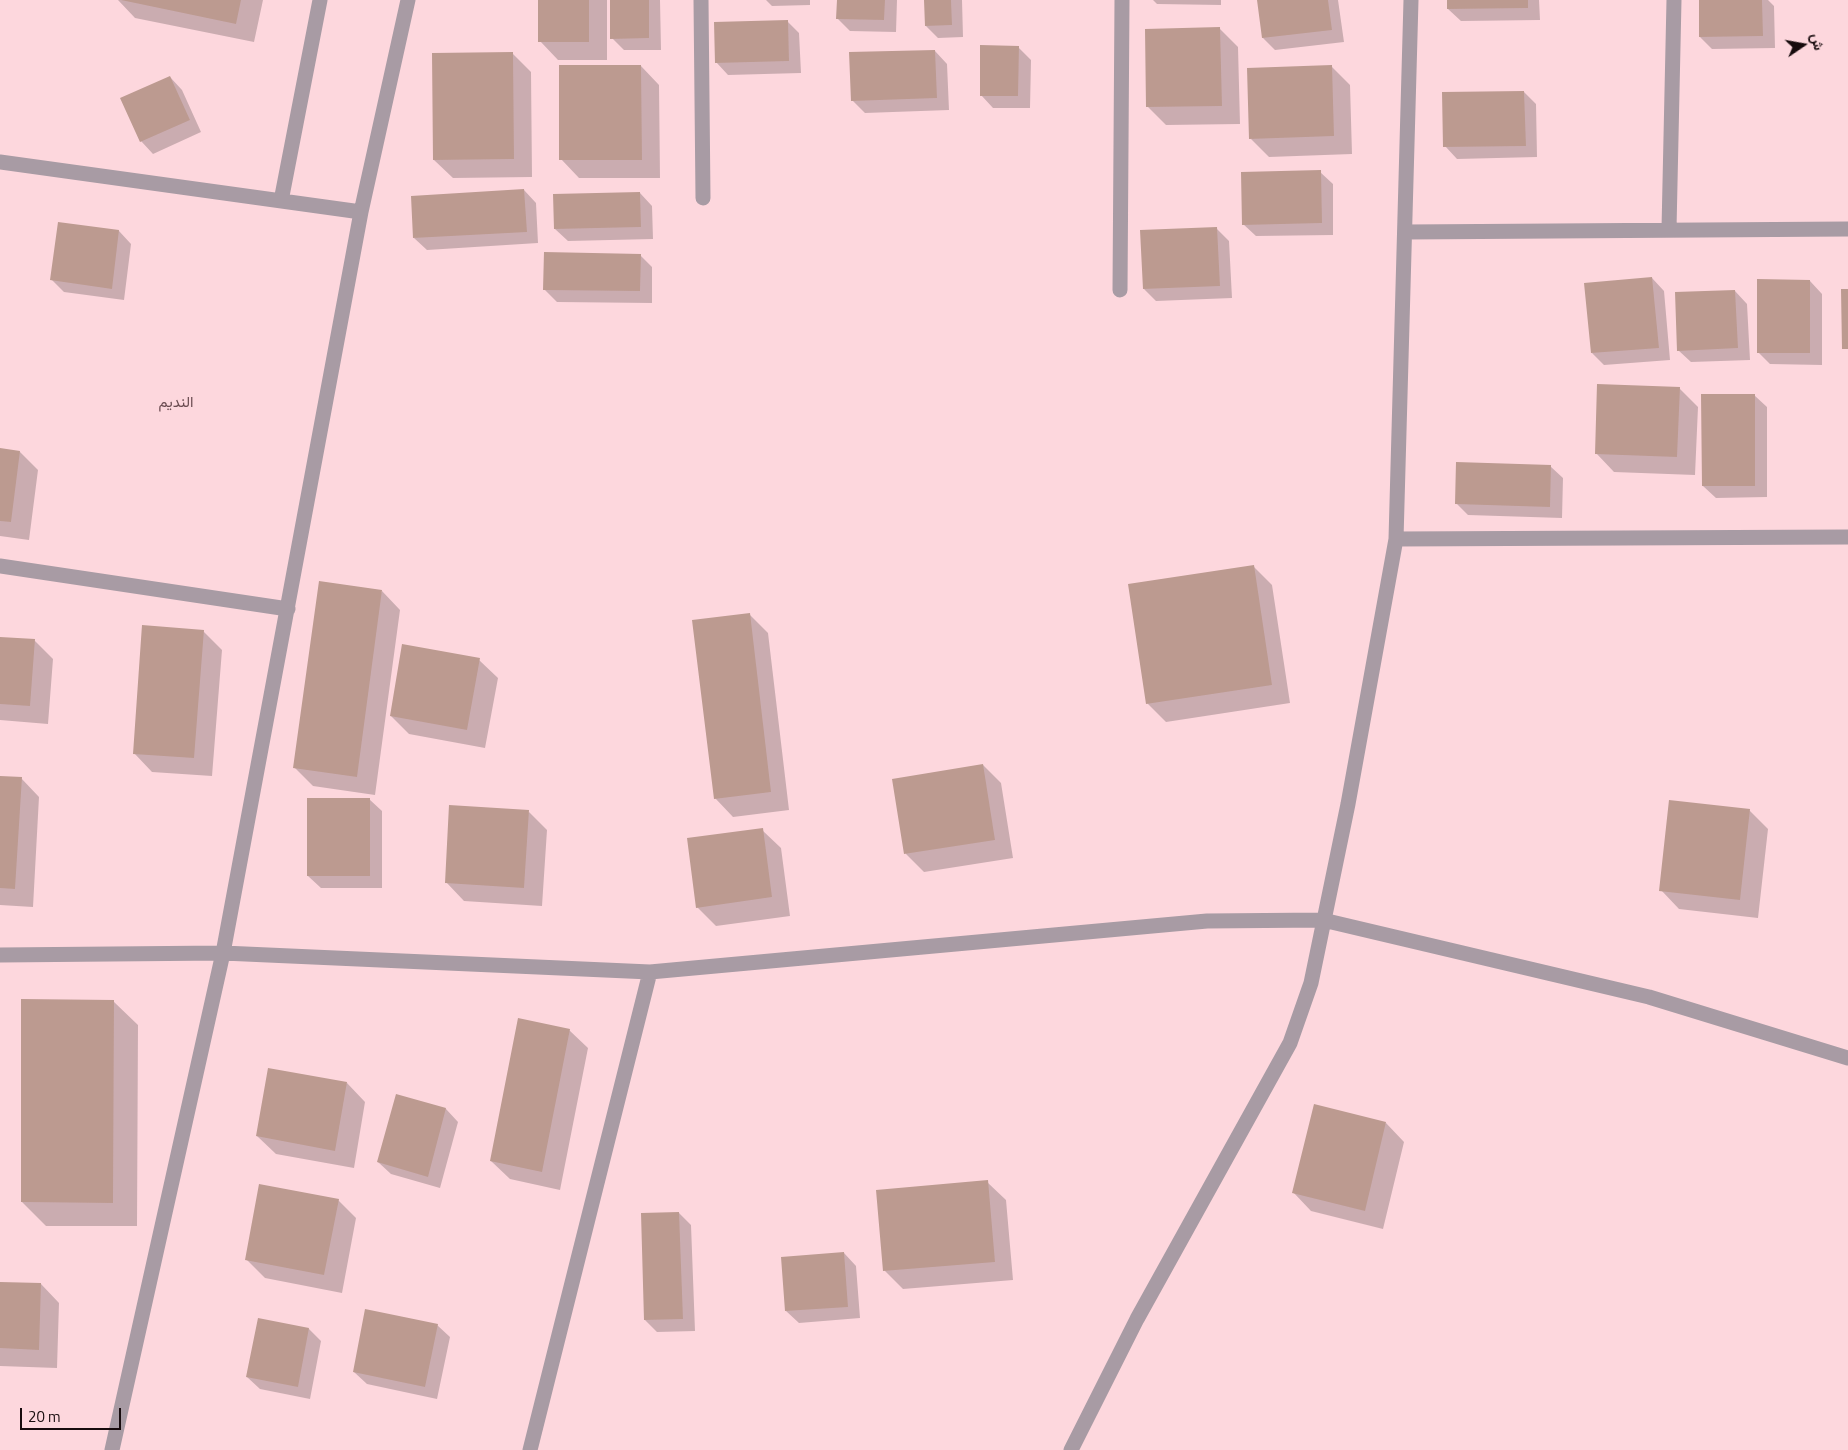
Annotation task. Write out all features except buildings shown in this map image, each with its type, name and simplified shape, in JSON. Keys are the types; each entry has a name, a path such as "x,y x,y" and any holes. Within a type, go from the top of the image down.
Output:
{"street":[{"path":"281,201 320,0"},
{"path":"112,1450 223,953 362,212 408,0"},
{"path":"701,0 703,198"},
{"path":"1120,290 1122,0"},
{"path":"1072,1450 1137,1319 1290,1043 1311,983 1348,804 1396,539 1411,0"},
{"path":"1669,230 1674,0"},
{"path":"0,162 362,212"},
{"path":"1406,232 1848,229"},
{"path":"1396,539 1848,537"},
{"path":"0,566 288,609"},
{"path":"0,955 223,953 650,972 1207,921 1323,920 1649,997 1848,1058"},
{"path":"530,1450 650,972"}],"district":[{"name":"النديم","path":"176,403"}]}
